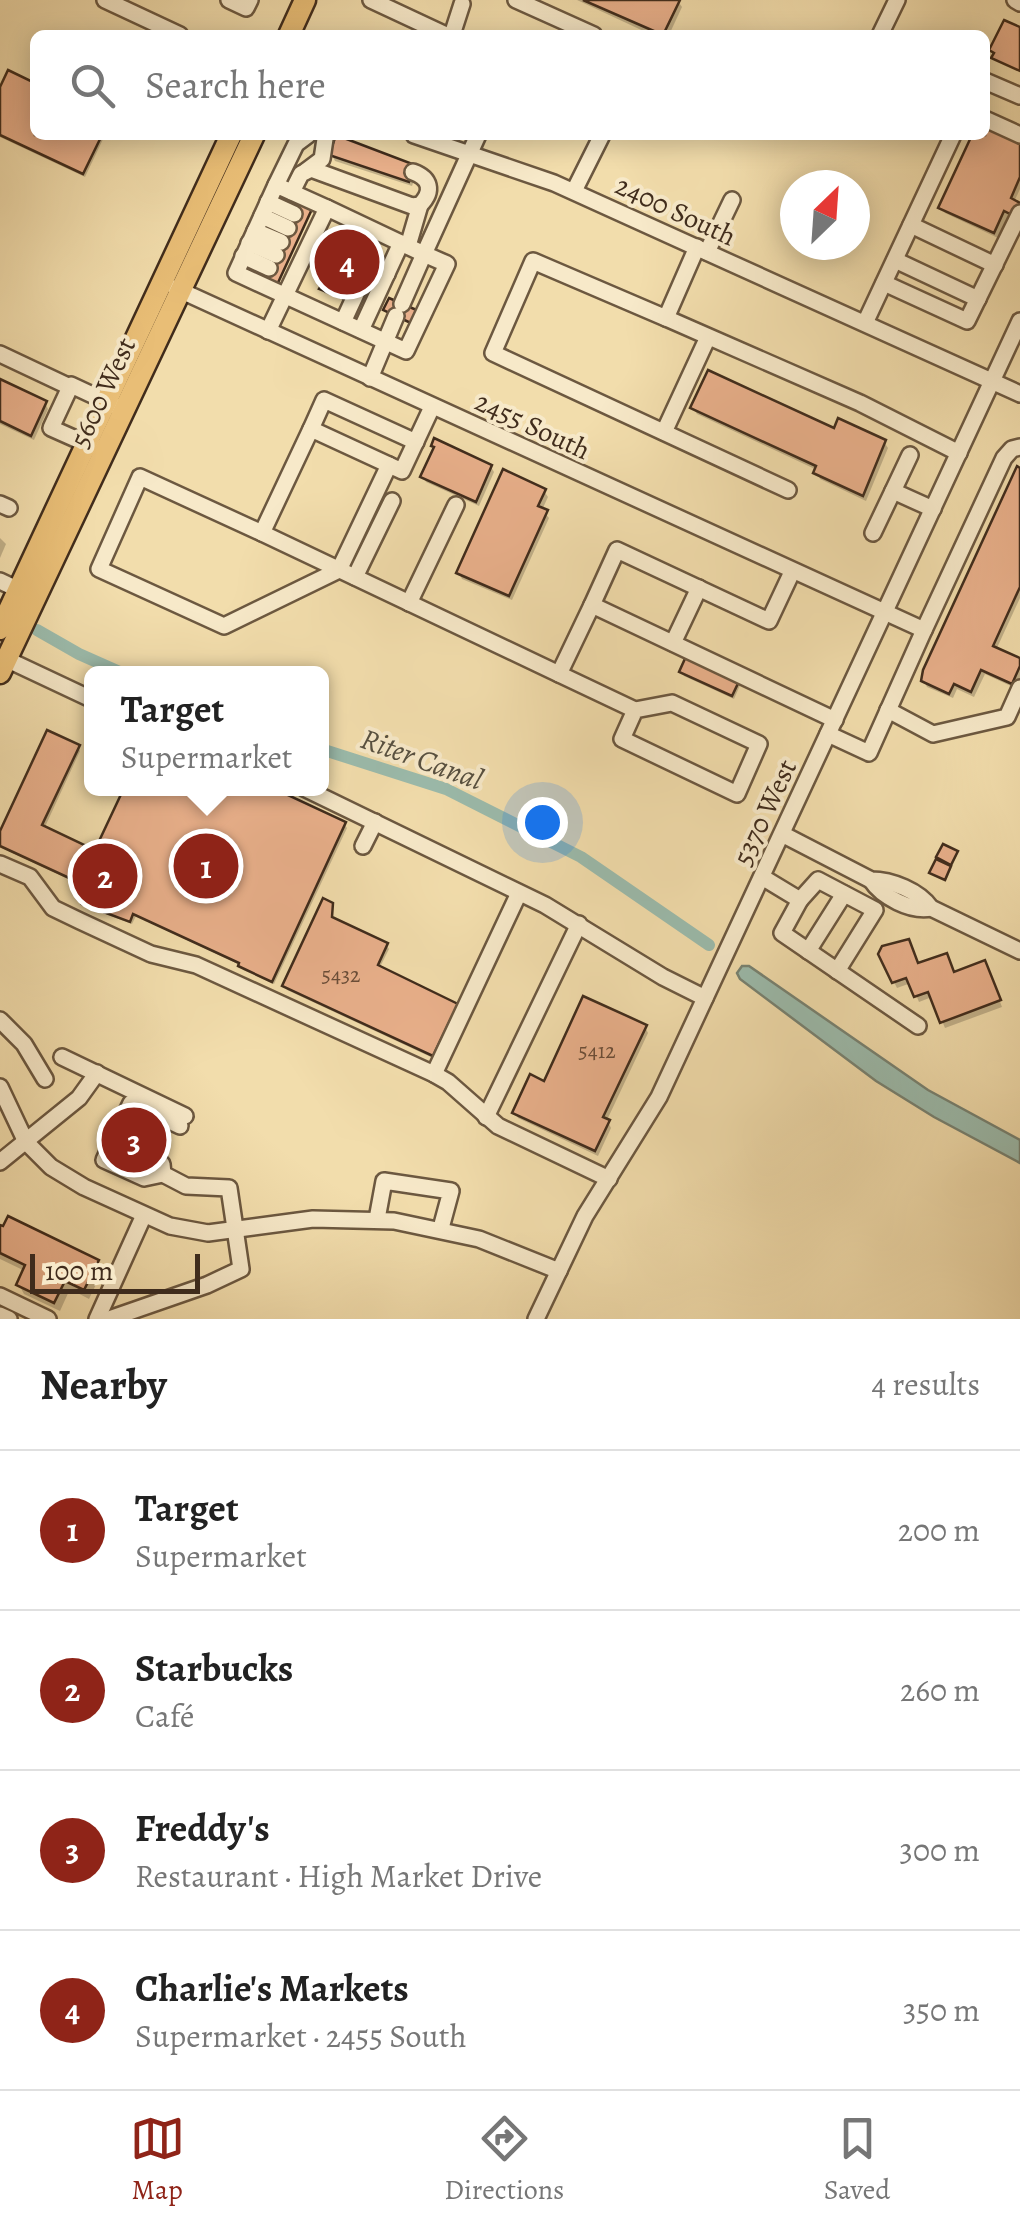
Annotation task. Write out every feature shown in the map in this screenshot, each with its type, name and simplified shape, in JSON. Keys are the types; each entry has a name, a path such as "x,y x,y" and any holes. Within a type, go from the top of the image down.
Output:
{"main road":[{"path":"291,30 305,0"},
{"name":"5600 West","path":"171,287 229,140"},
{"name":"5600 West","path":"3,666 95,448 171,287 251,140"},
{"name":"5600 West","path":"0,629 9,585 95,448"}],"street":[{"path":"105,0 169,30"},
{"path":"229,0 246,8 250,0"},
{"path":"371,0 438,30"},
{"path":"516,0 583,30"},
{"path":"882,30 897,0"},
{"path":"451,30 460,2"},
{"path":"990,83 1020,96"},
{"path":"990,121 1020,135"},
{"path":"284,188 446,264 406,351 236,273 256,230 284,188 296,144 312,140"},
{"path":"284,188 322,158 320,140"},
{"name":"2400 South","path":"429,140 574,191 1020,394"},
{"path":"370,378 476,140"},
{"path":"574,191 600,140"},
{"path":"865,324 952,140"},
{"path":"306,171 318,171 412,206 420,204"},
{"path":"361,330 420,204 428,196 426,178 413,172"},
{"path":"666,318 732,200"},
{"path":"268,332 286,296 294,247 327,208"},
{"path":"884,283 967,321 1020,213"},
{"path":"911,226 994,265"},
{"path":"256,230 294,247"},
{"path":"256,230 294,247"},
{"path":"256,230 294,247"},
{"path":"895,260 978,299"},
{"path":"788,490 493,353 534,261 860,404 959,453"},
{"path":"343,322 367,270 386,274"},
{"name":"2455 South","path":"171,287 924,630"},
{"name":"5370 West","path":"537,1318 585,1216 646,1123 1020,321"},
{"path":"664,432 708,337"},
{"path":"0,354 115,406"},
{"path":"70,387 51,428 95,448"},
{"path":"262,533 324,400 416,442"},
{"path":"310,428 402,471 432,406"},
{"path":"592,605 831,727 870,753 1004,458 1020,447"},
{"path":"873,533 910,455"},
{"path":"389,464 339,570 224,626 99,569 140,477 262,533 339,570 635,710 672,702 759,744 737,794 622,740 635,710"},
{"path":"893,490 933,509"},
{"path":"356,578 392,501"},
{"path":"409,603 456,506"},
{"path":"559,674 618,550 769,621 792,572"},
{"path":"673,643 698,588"},
{"path":"3,666 84,696"},
{"path":"888,710 933,734 1007,716 1020,688"},
{"path":"321,796 579,924 663,977 705,998"},
{"path":"363,846 375,822"},
{"path":"782,834 871,880 878,892 920,910 932,908 1020,951"},
{"path":"0,864 30,877 53,908 151,954 196,965 434,1074 498,1126 609,1179"},
{"path":"762,877 800,900"},
{"path":"837,970 875,910 818,880 800,900 782,933 918,1026"},
{"path":"434,1074 520,893"},
{"path":"808,951 844,894"},
{"path":"486,1117 579,924"},
{"path":"0,1020 24,1044 46,1080"},
{"path":"62,1057 182,1121 131,1103 104,1160 144,1178 162,1169 186,1186 229,1188 241,1269 208,1286 109,1319"},
{"path":"0,1162 79,1098 97,1073"},
{"path":"0,1087 26,1142 62,1174 188,1231 236,1230 313,1218 377,1219 441,1228 497,1244 559,1271"},
{"path":"377,1219 384,1181 415,1184 451,1191 441,1228"},
{"path":"96,1319 144,1214"},
{"path":"0,1296 48,1319"},
{"path":"0,1314 10,1319"}],"shaded area":[{"path":"742,966 749,966 928,1090 1020,1140 1020,1163 876,1081 740,979 737,973"}],"building":[{"path":"583,0 680,0 665,30 652,30"},
{"path":"1004,20 1020,27 1020,71 991,58 994,53 990,48"},
{"path":"8,70 30,81 30,140 100,140 83,174 0,135 0,87"},
{"path":"990,129 1020,143 1020,177 1011,198 1020,203 1014,216 1004,211 994,233 938,208 970,140 990,140"},
{"path":"334,140 349,140 415,165 409,182 329,155"},
{"path":"299,203 312,209 276,287 263,281"},
{"path":"342,239 370,252 345,299 319,289"},
{"path":"389,298 421,312 415,325 383,310"},
{"path":"708,370 834,428 838,418 886,440 863,496 813,473 816,466 690,408"},
{"path":"0,379 47,401 31,436 0,421"},
{"path":"434,438 492,465 476,502 420,477 434,447"},
{"path":"1017,466 1020,587 993,646 1020,658 1020,666 1012,684 981,670 971,692 954,684 949,694 921,681 923,670"},
{"path":"503,469 546,489 538,506 548,510 509,596 456,573"},
{"path":"688,652 741,677 732,696 679,672"},
{"path":"47,730 80,745 42,825 95,850 80,883 0,846 0,831"},
{"path":"120,796 290,796 346,822 272,982 133,914 130,922 82,904 87,893 77,888"},
{"path":"943,844 958,851 951,865 936,857"},
{"path":"936,859 951,866 945,880 929,873"},
{"path":"323,898 333,903 332,917 388,943 378,965 458,1004 433,1056 282,986"},
{"path":"909,939 918,963 947,953 954,972 985,960 1001,1000 940,1023 928,992 914,997 906,978 892,983 878,954 882,946"},
{"path":"583,996 647,1025 603,1117 610,1120 595,1151 512,1113 530,1074 544,1081"},
{"path":"131,1118 153,1128 141,1153 145,1155 142,1162 115,1151"},
{"path":"8,1216 99,1260 84,1290 65,1281 54,1303 16,1285 25,1265 0,1253 0,1225"}],"waterway":[{"name":"Riter Canal","path":"37,630 106,666"},
{"name":"Riter Canal","path":"329,752 446,789 581,857 709,945"}],"place":[{"name":"Charlie's Markets","path":"347,262"},
{"name":"Target","path":"206,866"},
{"name":"Starbucks","path":"105,876"},
{"name":"Freddy's","path":"134,1140"}]}
